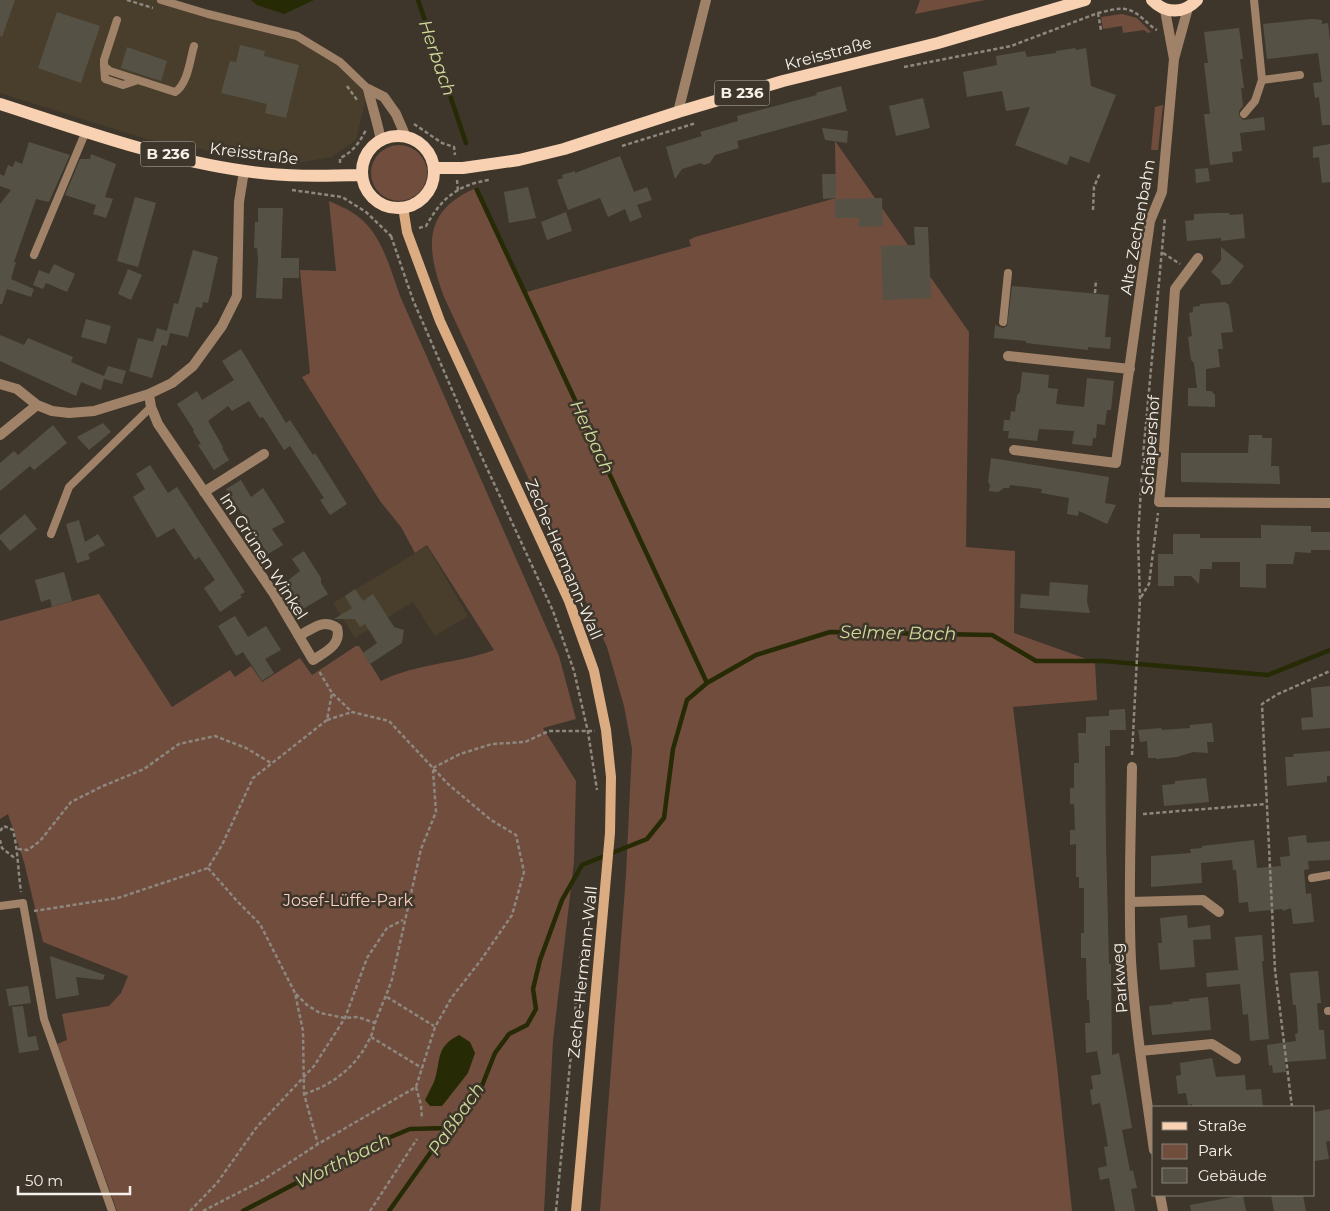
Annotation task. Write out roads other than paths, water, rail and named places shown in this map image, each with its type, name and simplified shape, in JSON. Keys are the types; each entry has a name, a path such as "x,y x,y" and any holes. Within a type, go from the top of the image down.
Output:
{"main road":[{"name":"Kreisstraße","path":"434,168 463,168 519,160 564,149 678,112 783,82 938,43 1085,0"},
{"path":"1152,0 1160,7 1173,11 1192,4"},
{"name":"Kreisstraße","path":"0,104 166,154 244,171 289,175 362,175"},
{"path":"393,137 406,137 425,147 434,168 433,178 426,193 412,204 396,208 390,207 376,201 370,194 362,175 364,163 370,149 381,141 393,137"}],"street":[{"path":"678,112 706,0"},
{"name":"Alte Zechenbahn","path":"1014,450 1116,462 1150,221 1162,192 1174,59 1192,4"},
{"name":"Alte Zechenbahn","path":"1166,10 1174,59"},
{"path":"368,89 384,96 396,114 406,137"},
{"path":"368,89 381,141"},
{"path":"0,384 17,389 37,404 52,410 70,413 94,412 149,394 172,382 193,366 222,326 237,296 239,202 244,171"},
{"name":"Zeche-Hermann-Wall","path":"403,207 406,232 440,321 569,601 594,671 606,730 610,768 610,833 576,1211"},
{"name":"Schäpershof","path":"1198,258 1175,289 1164,464 1159,502 1330,503"},
{"path":"1008,356 1130,369"},
{"name":"Im Grünen Winkel","path":"149,394 151,407 158,424 274,594 313,660 332,647 337,642 339,634 337,628 331,623 325,622 299,636"},
{"path":"0,435 37,404"},
{"name":"Im Grünen Winkel","path":"204,492 264,454"},
{"name":"Parkweg","path":"1132,766 1130,902 1132,962 1140,1051 1152,1136"},
{"path":"1130,902 1203,900 1219,912"},
{"path":"1140,1051 1212,1044 1236,1059"},
{"path":"1160,1196 1163,1211"}],"lane":[{"path":"161,0 208,14 297,36 340,62 368,89"},
{"path":"1244,114 1255,101 1262,80 1254,0"},
{"path":"117,20 104,60 104,66 110,71 175,92 183,82 194,46"},
{"path":"1262,80 1300,75"},
{"path":"34,255 86,131"},
{"path":"1003,322 1008,273"},
{"path":"51,534 69,487 151,407"},
{"path":"1312,878 1330,875"},
{"path":"0,906 23,903 44,1019 112,1211"}],"waterway":[{"name":"Herbach","path":"418,0 466,143"},
{"name":"Herbach","path":"477,190 707,683"},
{"name":"Selmer Bach","path":"389,1211 448,1128 481,1088 495,1053 509,1034 527,1025 536,1009 533,989 540,960 562,900 582,865 647,839 664,818 673,749 687,700 707,683 756,655 830,632 992,635 1036,661 1103,661 1268,675 1330,650"},
{"name":"Worthbach","path":"243,1211 359,1150 410,1129 448,1128"}],"park label":[{"name":"Josef-Lüffe-Park","path":"348,900"}],"water label":[{"name":"Paßbach","path":"456,1119"}]}
